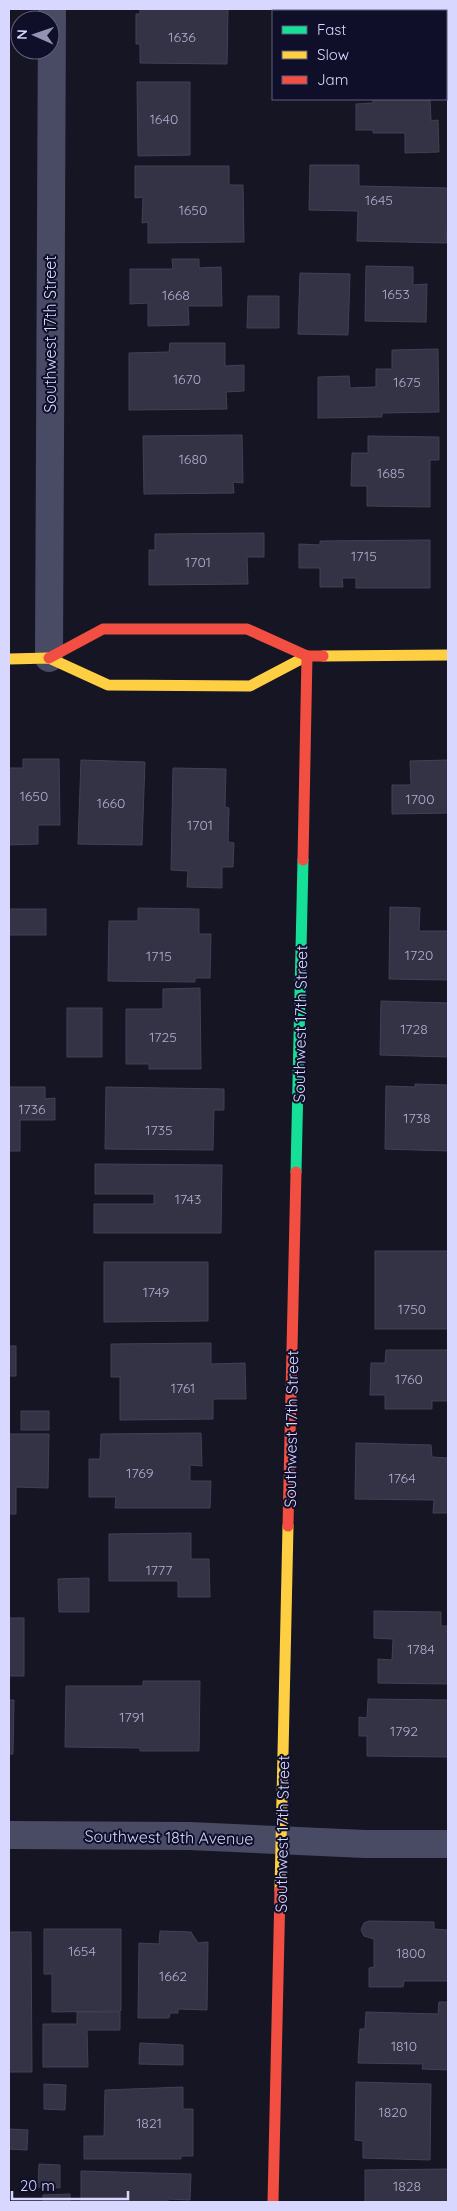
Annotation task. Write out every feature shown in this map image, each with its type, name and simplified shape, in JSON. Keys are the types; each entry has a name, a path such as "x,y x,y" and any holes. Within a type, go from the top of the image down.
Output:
{"street":[{"name":"Southwest 17th Street","path":"49,658 52,9"},
{"path":"49,658 103,629 247,629 308,656 448,655"},
{"name":"Southwest 17th Street","path":"273,2202 308,656"},
{"path":"9,659 49,658 108,685 250,686 308,656"},
{"name":"Southwest 18th Avenue","path":"9,1835 189,1836 365,1844 448,1844"}],"building":[{"path":"140,9 228,9 227,64 140,63 140,44 136,44 136,14 140,14"},
{"path":"335,9 429,9 429,10"},
{"path":"137,82 190,82 190,155 138,156"},
{"path":"373,100 430,100 431,121 438,120 439,152 405,153 405,133 373,133 373,130 356,130 356,104 373,103"},
{"path":"310,165 359,165 359,186 448,188 447,243 357,241 358,211 309,210"},
{"path":"135,166 229,166 229,185 243,185 244,242 148,243 148,222 142,223 143,197 135,198"},
{"path":"172,259 199,259 199,268 221,267 222,306 188,306 189,325 148,326 148,303 130,304 130,269 173,269"},
{"path":"366,266 413,267 413,285 427,284 426,322 365,321"},
{"path":"300,273 350,274 348,335 298,334"},
{"path":"248,296 279,296 279,328 247,328"},
{"path":"170,343 225,343 225,366 244,365 244,391 226,392 227,409 129,410 129,353 169,352"},
{"path":"438,349 439,412 382,413 382,417 318,418 318,377 349,376 350,388 376,387 376,369 392,369 392,350"},
{"path":"242,435 243,483 233,482 234,493 144,494 143,436"},
{"path":"368,436 439,437 439,460 430,460 430,507 367,506 367,486 351,486 352,453 368,453"},
{"path":"264,533 264,557 247,557 248,584 149,585 149,550 155,550 155,534"},
{"path":"430,540 430,588 356,588 356,578 342,578 343,587 320,587 320,568 299,568 299,544 320,545 320,541"},
{"path":"23,759 59,759 60,825 38,825 38,844 9,845 9,768 23,768"},
{"path":"81,760 145,762 142,845 78,844"},
{"path":"448,760 448,813 392,814 392,785 411,785 410,761"},
{"path":"173,768 226,769 225,807 229,808 228,842 234,843 233,867 222,867 222,888 187,887 188,871 171,870"},
{"path":"390,907 420,908 419,931 448,931 448,980 389,979"},
{"path":"138,908 199,909 199,934 211,934 210,978 195,978 195,982 108,981 109,921 138,921"},
{"path":"9,909 46,909 46,935 9,935"},
{"path":"200,988 201,1069 149,1069 149,1064 126,1064 126,1009 163,1009 163,989"},
{"path":"381,1001 448,1003 448,1057 380,1055"},
{"path":"67,1008 102,1008 102,1057 67,1057"},
{"path":"415,1084 448,1085 448,1151 385,1149 386,1086 415,1087"},
{"path":"9,1087 45,1087 45,1099 55,1098 55,1120 20,1120 20,1151 9,1151"},
{"path":"106,1087 224,1089 224,1110 214,1110 213,1150 105,1149"},
{"path":"95,1164 222,1165 221,1233 94,1233 94,1204 154,1204 154,1194 95,1194"},
{"path":"375,1251 448,1251 448,1329 375,1329"},
{"path":"104,1262 208,1262 208,1321 104,1322"},
{"path":"211,1343 211,1364 245,1363 246,1399 213,1399 213,1419 120,1420 120,1377 111,1377 111,1344"},
{"path":"9,1346 16,1346 16,1376 9,1376"},
{"path":"386,1350 448,1350 448,1401 432,1401 432,1409 385,1409 385,1395 370,1395 371,1363 385,1363"},
{"path":"21,1411 49,1411 49,1430 21,1430"},
{"path":"201,1433 202,1466 190,1465 190,1481 211,1481 210,1508 115,1508 116,1497 89,1497 89,1459 100,1459 101,1434"},
{"path":"9,1434 49,1434 48,1488 16,1487 16,1514 9,1514"},
{"path":"356,1443 431,1445 432,1457 448,1458 448,1513 433,1513 434,1500 355,1499"},
{"path":"191,1533 191,1559 209,1559 210,1597 178,1597 178,1581 109,1581 109,1534"},
{"path":"89,1578 89,1612 59,1612 58,1579"},
{"path":"374,1611 441,1612 441,1626 448,1626 448,1684 378,1683 378,1659 392,1660 393,1639 374,1638"},
{"path":"9,1618 24,1618 24,1676 9,1676"},
{"path":"143,1681 200,1681 199,1751 140,1751 140,1748 65,1747 66,1686 143,1686"},
{"path":"368,1699 448,1700 448,1757 367,1756 367,1736 359,1736 359,1717 367,1718"},
{"path":"9,1700 14,1700 13,1754 9,1754"},
{"path":"369,1921 434,1922 434,1929 448,1930 448,1981 404,1981 403,1987 369,1987 369,1968 374,1967 374,1939 364,1936 361,1930 364,1923"},
{"path":"44,1929 121,1929 121,2011 52,2012 52,1974 44,1974"},
{"path":"160,1931 191,1932 198,1943 208,1942 207,2010 178,2009 178,2013 170,2013 169,2018 138,2018 139,1943 159,1944"},
{"path":"9,1932 31,1932 32,2072 9,2072"},
{"path":"439,2002 448,2002 448,2070 422,2069 423,2064 358,2063 360,2029 365,2029 366,2012 438,2014"},
{"path":"77,2012 120,2012 120,2030 87,2030 88,2067 43,2067 43,2024 77,2024"},
{"path":"140,2043 183,2045 183,2065 139,2064"},
{"path":"356,2082 431,2084 430,2160 363,2158 363,2141 355,2140"},
{"path":"44,2084 66,2085 65,2110 44,2109"},
{"path":"183,2087 183,2109 193,2109 193,2156 181,2156 181,2159 84,2159 84,2136 104,2136 105,2090"},
{"path":"9,2129 28,2130 27,2150 9,2149"},
{"path":"39,2164 60,2165 60,2188 38,2187"},
{"path":"448,2169 448,2202 365,2202 365,2170"},
{"path":"81,2171 191,2174 190,2200 168,2199 168,2202 81,2202"},
{"path":"70,2194 70,2202 43,2202 43,2195"}],"traffic: fast":[{"path":"296,1172 303,860"}],"traffic: slow":[{"path":"323,656 448,655"},
{"path":"9,659 49,658 108,685 250,686 307,656"},
{"path":"280,1890 288,1526"}],"traffic: jam":[{"path":"49,658 103,629 247,629 307,656 323,656"},
{"path":"303,860 307,656"},
{"path":"288,1526 296,1172"},
{"path":"273,2202 280,1890"}]}
